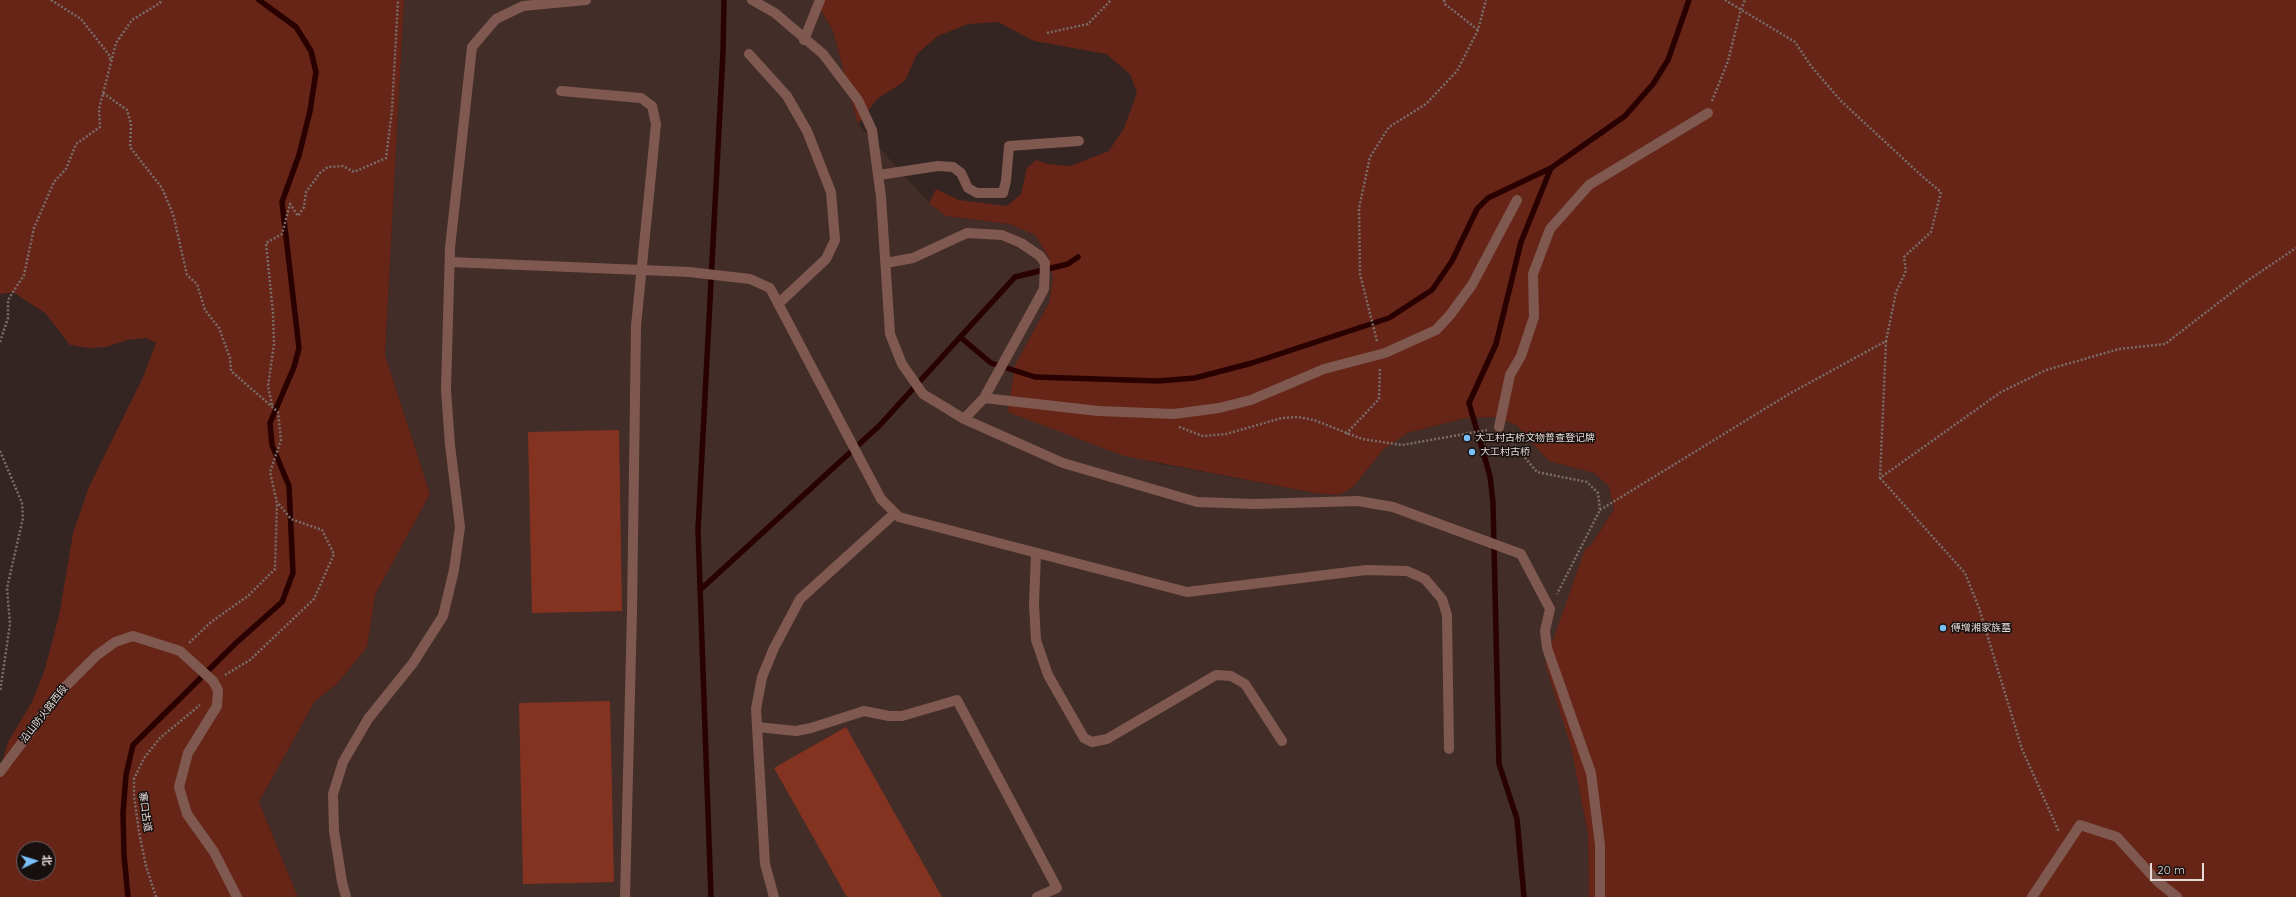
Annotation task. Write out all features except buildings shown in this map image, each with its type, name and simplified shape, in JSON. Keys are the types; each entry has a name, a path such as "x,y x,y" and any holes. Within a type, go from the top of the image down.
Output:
{"street":[{"path":"346,897 342,882 334,831 333,794 343,762 368,719 413,663 443,616 454,570 460,527 450,445 446,390 450,262 472,47 496,19 523,6 586,0"},
{"path":"752,0 775,13 804,40 823,54 858,100 872,130 879,175 890,334 902,364 922,392 964,419 1063,463 1197,502 1255,504 1358,501 1393,507 1482,538 1521,554 1550,609 1545,631 1547,648 1583,747 1596,802 1600,845 1600,897"},
{"path":"804,40 820,0"},
{"path":"749,54 787,96 807,131 831,192 835,240 826,259 778,304"},
{"path":"561,91 641,98 652,106 656,124 636,326 632,611 625,897"},
{"path":"1499,427 1510,375 1521,356 1534,317 1533,274 1550,229 1589,185 1708,112"},
{"path":"879,175 938,166 953,167 961,173 968,188 976,193 1003,193 1006,181 1009,146 1079,141"},
{"path":"984,398 1098,411 1174,414 1219,408 1238,403 1273,391 1324,369 1378,355 1436,330 1472,285 1517,200"},
{"path":"886,263 913,258 966,233 986,233 1002,235 1021,243 1040,256 1045,264 1044,289 984,398 964,419"},
{"path":"450,262 688,272 750,280 770,288 881,499 899,517 1187,592 1366,570 1407,571 1425,579 1442,599 1447,615 1449,749"},
{"path":"774,897 765,864 756,709 762,677 774,648 800,599 895,513"},
{"path":"1036,553 1034,604 1036,640 1048,675 1084,738 1092,742 1107,739 1216,676 1231,676 1245,684 1282,741"},
{"name":"沿山防火路西段","path":"0,772 59,693 96,656 115,642 133,636 180,651 215,684"},
{"path":"215,684 216,706 188,753 179,787 187,814 214,852 237,897"},
{"path":"757,727 796,731 811,728 864,711 889,716 902,716 957,700 1057,888 1037,897"},
{"path":"2032,897 2080,825 2118,837 2157,881 2177,897"}],"path":[{"path":"51,0 81,19 110,56 110,66"},
{"path":"0,342 8,318 8,300 24,275 34,228 54,182 66,169 76,144 100,127 98,109 116,43 132,20 160,3 162,0"},
{"path":"272,406 268,386 274,344 273,313 266,244 282,234 290,204 298,216 304,206 306,192 320,173 328,167 343,166 354,172 386,158 392,110 398,0"},
{"path":"1047,33 1088,24 1111,0"},
{"path":"1444,0 1445,4 1478,30"},
{"path":"1346,434 1379,399 1381,377 1375,332 1360,274 1359,208 1370,157 1389,127 1426,104 1457,71 1478,30 1486,0"},
{"path":"1726,0 1795,42 1810,66 1840,101 1923,178 1941,192 1931,232 1904,257 1906,271 1896,292 1886,341 1880,478 1965,573 1979,608 2022,749 2065,847"},
{"path":"1708,112 1728,62 1741,9 1745,0"},
{"path":"102,93 127,110 131,124 130,147 165,194 173,214 187,275 197,284 205,310 219,328 230,358 231,371 278,412 281,440 270,472 277,503 275,569 248,596 211,622 180,651"},
{"path":"1880,478 2001,392 2046,370 2119,349 2165,344 2244,283 2296,248"},
{"path":"1550,609 1600,510 1789,394 1886,341"},
{"path":"1160,413 1185,431 1203,436 1226,434 1282,418 1298,417 1314,420 1346,434 1362,439 1402,445 1499,427 1537,472 1587,482 1598,493 1600,510"},
{"path":"0,451 22,503 23,518 7,588 10,624 0,692"},
{"name":"寨口古道","path":"156,897 146,866 134,796 134,779 144,758 160,738 215,684 250,660 314,599 334,554 322,530 291,519 277,503"}],"shaded area":[{"path":"0,0 404,0 385,355 430,494 375,595 367,647 337,684 315,701 259,802 298,897 0,897 0,769 8,742 32,702 44,672 59,616 73,533 89,487 144,375 156,343 146,338 127,340 106,347 89,348 70,345 45,313 13,292 0,294"},
{"path":"404,0 815,0 833,31 858,124 929,203 946,216 1009,224 1035,235 1049,258 1053,278 1049,303 1015,365 1150,462 1315,493 1338,495 1353,487 1383,450 1407,433 1466,418 1495,417 1516,425 1549,461 1594,473 1609,486 1614,509 1595,538 1571,747 1588,834 1589,897 298,897 259,802 315,701 337,684 367,647 375,595 430,494 385,355"},
{"path":"815,0 2296,0 2296,897 1589,897 1588,834 1571,747 1545,663 1585,549 1591,545 1614,509 1609,486 1594,473 1549,461 1516,425 1495,417 1466,418 1407,433 1383,450 1353,487 1339,495 1315,493 1124,456 1008,412 1015,365 1049,303 1053,278 1049,258 1035,235 1009,224 946,216 929,203 936,189 959,200 1007,206 1021,194 1027,168 1036,160 1048,164 1070,166 1109,151 1124,128 1137,93 1130,74 1106,54 1034,41 998,22 968,24 938,36 917,54 905,81 877,99 858,124 833,31"}],"waterway":[{"path":"128,897 124,855 123,813 126,775 133,745 236,643 282,602 293,573 289,486 272,445 270,423 294,367 299,348 282,202 299,155 310,111 316,72 311,51 296,27 259,0"},
{"path":"711,897 698,530 723,52 724,0"},
{"path":"1524,897 1517,819 1499,764 1493,503 1490,476 1469,403 1496,344 1521,242 1551,168 1625,116 1653,84 1668,60 1689,0"},
{"path":"960,337 991,363 1035,377 1158,381 1195,378 1252,363 1389,318 1432,290 1452,261 1477,209 1488,198 1551,168"},
{"path":"700,590 879,426 1015,277 1068,264 1078,257"}],"place":[{"name":"大工村古桥文物普查登记牌","path":"1467,438"},
{"name":"大工村古桥","path":"1472,452"},
{"name":"傅增湘家族墓","path":"1943,628"}]}
